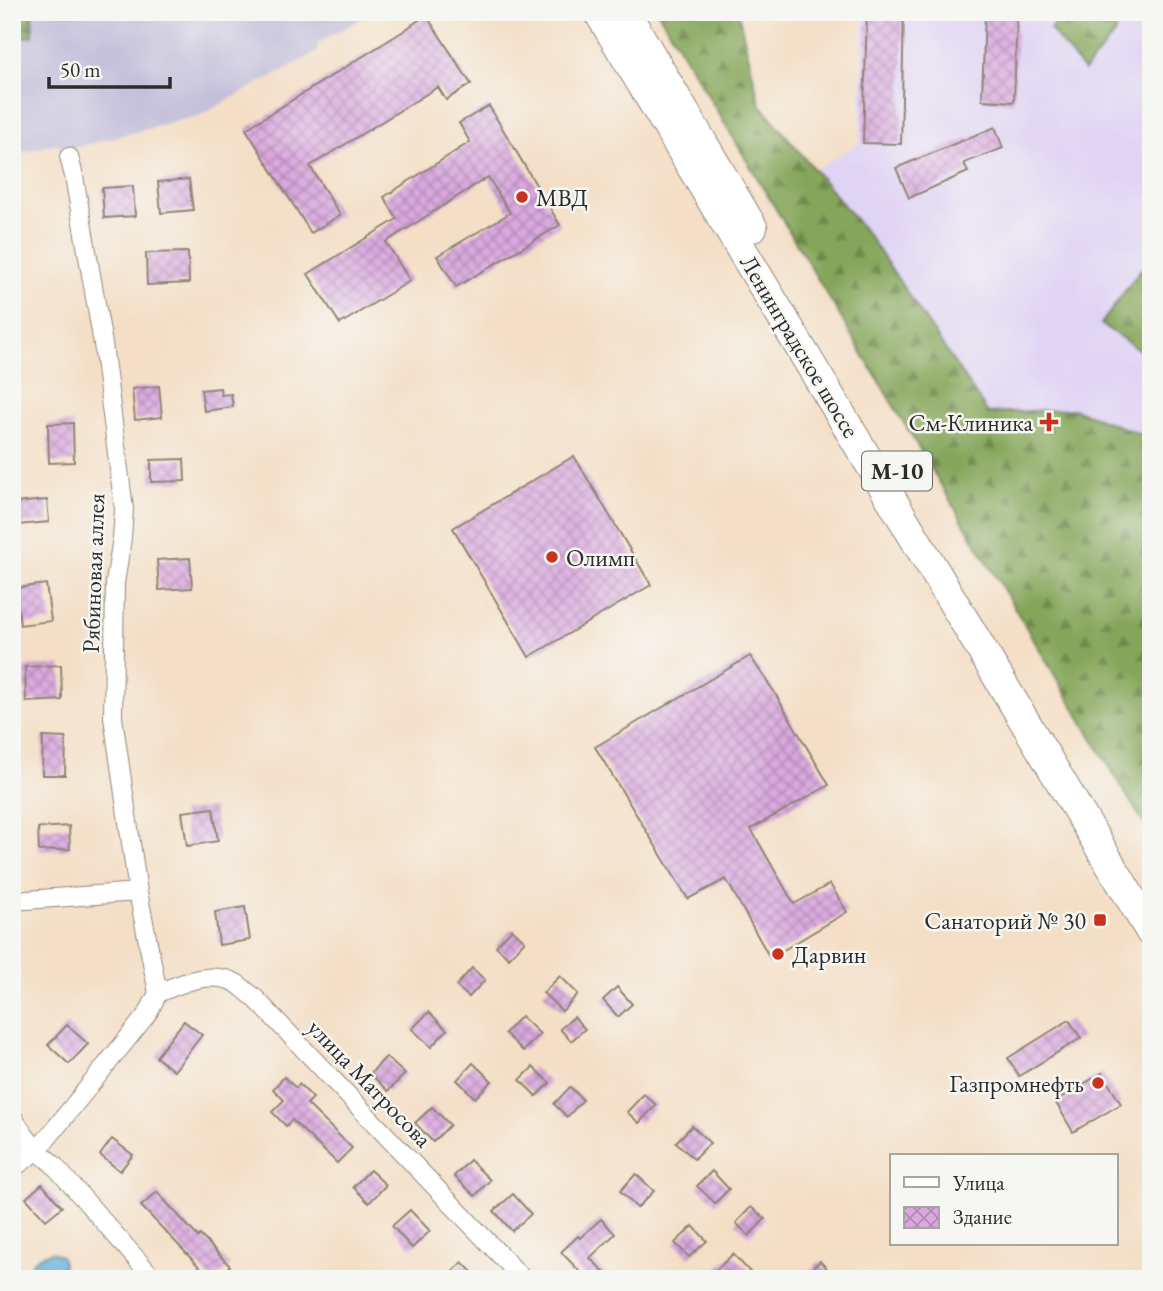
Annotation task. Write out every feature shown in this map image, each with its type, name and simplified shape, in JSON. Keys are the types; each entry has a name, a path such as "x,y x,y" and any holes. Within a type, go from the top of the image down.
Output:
{"highway":[{"name":"Ленинградское шоссе","path":"599,12 1151,932"},
{"name":"Ленинградское шоссе","path":"625,12 881,446 1151,895"}],"street":[{"name":"Рябиновая аллея","path":"69,157 103,344 124,509 115,583 113,717 138,892 158,993"},
{"path":"12,901 138,892"},
{"name":"улица Матросова","path":"158,993 187,981 217,977 235,983 254,997 523,1279"},
{"path":"12,1169 37,1152 148,1013 158,993"},
{"path":"12,1116 37,1152 54,1164 154,1279"}],"shaded area":[{"path":"12,12 373,12 318,43 317,52 201,115 73,148 55,144 12,155"},
{"name":"См-Клиника","path":"863,12 1151,12 1151,737 792,185 860,142"}],"green space":[{"path":"12,12 32,12 33,36 12,38"},
{"path":"658,12 738,12 760,104 869,236 988,413 1073,409 1151,438 1151,836"},
{"path":"1062,12 1118,12 1115,34 1084,71 1050,29"},
{"path":"1141,269 1151,269 1151,358 1101,324"}],"water":[{"path":"52,1252 61,1256 62,1273 56,1279 40,1279 42,1275 32,1267 32,1263 39,1256"}],"building":[{"path":"867,12 904,12 901,144 863,143"},
{"path":"985,12 1017,12 1014,102 982,100"},
{"path":"426,15 471,84 446,100 438,87 310,166 340,215 311,233 246,129"},
{"path":"489,106 560,225 456,287 437,256 510,213 488,177 386,242 410,281 340,324 308,274 397,219 384,197 470,142 459,123"},
{"path":"995,127 1003,148 964,163 968,172 909,198 896,168"},
{"path":"189,179 193,210 161,213 158,182"},
{"path":"133,186 135,216 104,218 102,188"},
{"path":"188,252 189,283 147,285 146,253"},
{"path":"159,386 162,417 135,420 132,389"},
{"path":"220,388 221,395 231,394 233,407 204,411 201,390"},
{"path":"73,423 74,462 49,463 48,424"},
{"name":"Олимп","path":"574,456 651,585 529,657 453,528"},
{"path":"184,459 185,481 151,482 151,460"},
{"path":"47,500 49,522 18,525 15,503"},
{"path":"190,558 192,588 159,590 157,560"},
{"path":"46,584 51,621 20,625 16,588"},
{"path":"750,656 829,785 751,829 794,904 830,884 847,912 770,958 726,879 688,899 595,747"},
{"path":"61,665 62,700 26,702 25,667"},
{"path":"43,737 66,738 65,775 42,775"},
{"path":"213,808 218,841 187,846 182,812"},
{"path":"69,826 70,849 39,851 38,828"},
{"path":"245,907 250,940 219,945 215,912"},
{"path":"512,929 525,941 509,958 496,946"},
{"path":"472,968 485,980 469,997 456,986"},
{"path":"560,976 578,994 562,1011 543,993"},
{"path":"617,987 632,1004 618,1017 603,1000"},
{"path":"429,1012 447,1030 431,1047 412,1029"},
{"path":"521,1016 540,1034 523,1051 505,1033"},
{"path":"574,1017 585,1029 571,1041 560,1029"},
{"path":"1069,1020 1081,1038 1019,1076 1008,1058"},
{"path":"184,1021 202,1035 174,1071 156,1057"},
{"path":"67,1025 88,1044 69,1064 48,1045"},
{"path":"386,1057 405,1074 388,1091 370,1074"},
{"path":"473,1063 492,1081 475,1098 457,1080"},
{"path":"533,1067 550,1083 536,1096 520,1080"},
{"path":"1102,1073 1121,1104 1073,1132 1055,1101"},
{"path":"284,1077 296,1088 299,1084 313,1098 307,1104 352,1148 337,1163 292,1120 286,1126 272,1112 284,1100 273,1089"},
{"path":"570,1087 583,1100 567,1117 554,1104"},
{"path":"644,1094 656,1105 639,1123 627,1112"},
{"path":"432,1107 450,1125 433,1142 415,1123"},
{"path":"692,1126 710,1143 694,1159 676,1142"},
{"path":"112,1139 133,1155 120,1171 100,1155"},
{"path":"470,1160 490,1180 475,1196 454,1176"},
{"path":"370,1170 386,1185 369,1203 353,1187"},
{"path":"712,1171 729,1189 715,1203 697,1186"},
{"path":"636,1174 654,1191 637,1208 620,1191"},
{"path":"42,1184 62,1207 46,1220 26,1198"},
{"path":"157,1192 198,1237 200,1235 230,1266 216,1279 211,1279 141,1206"},
{"path":"513,1194 531,1214 512,1231 494,1211"},
{"path":"751,1207 765,1219 749,1236 736,1223"},
{"path":"410,1210 430,1231 412,1248 392,1226"},
{"path":"601,1219 615,1234 590,1258 611,1279 587,1279 561,1252"},
{"path":"693,1226 707,1241 689,1257 675,1243"},
{"path":"733,1254 750,1272 743,1279 724,1279 716,1270"},
{"path":"820,1261 836,1279 816,1279 809,1271"},
{"path":"462,1262 479,1279 446,1279"}],"place":[{"name":"МВД","path":"522,197"},
{"name":"См-Клиника","path":"1049,422"},
{"name":"Олимп","path":"552,557"},
{"name":"Санаторий № 30","path":"1100,920"},
{"name":"Дарвин","path":"778,954"},
{"name":"Газпромнефть","path":"1098,1083"}]}
